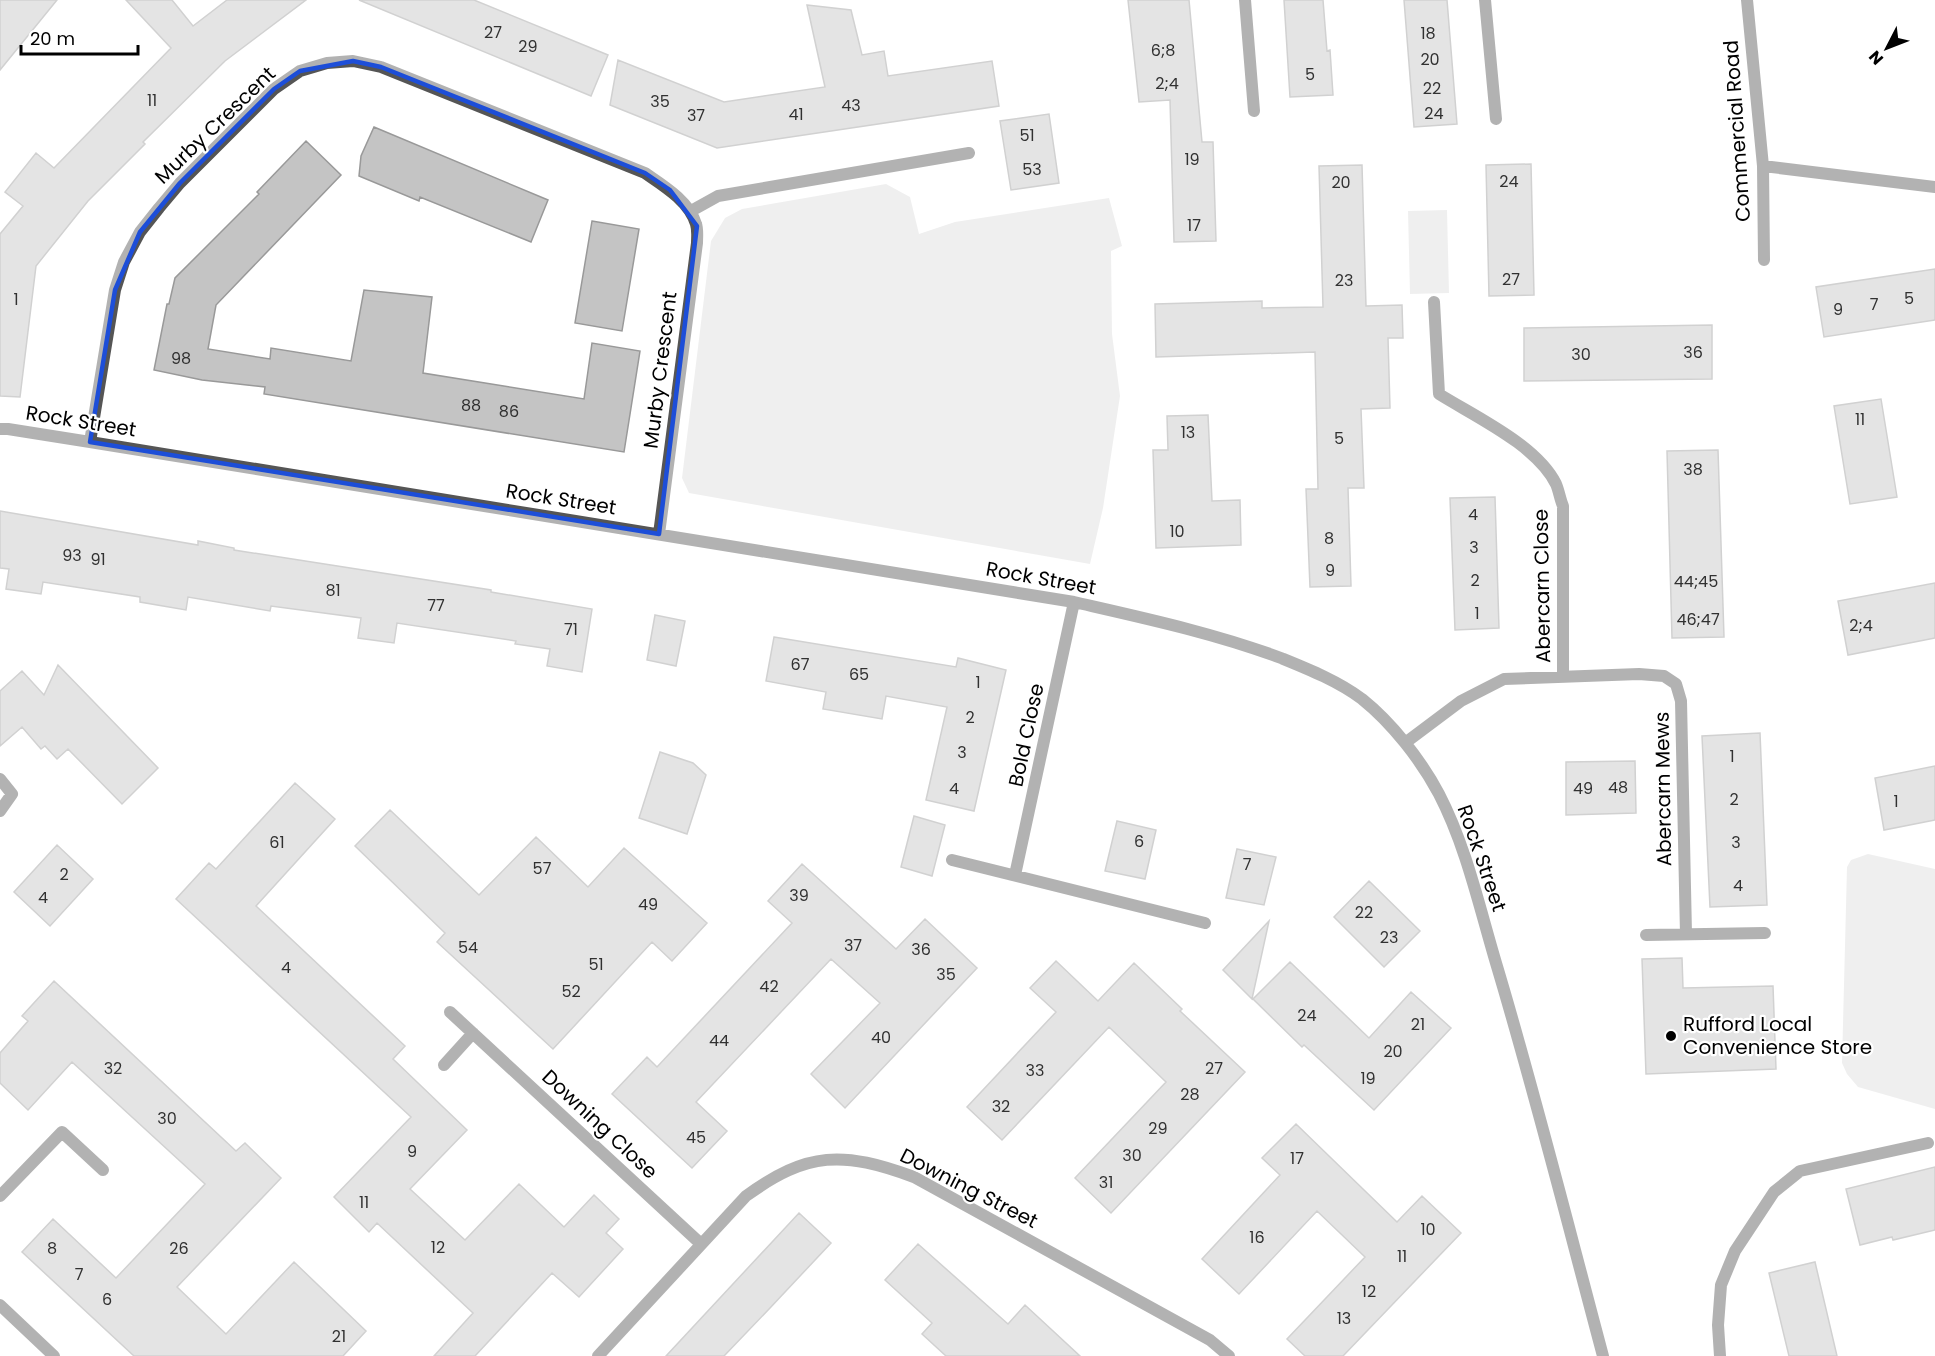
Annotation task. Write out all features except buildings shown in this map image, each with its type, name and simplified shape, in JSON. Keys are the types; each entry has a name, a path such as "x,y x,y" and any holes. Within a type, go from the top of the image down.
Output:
{"street":[{"path":"1245,0 1254,111"},
{"path":"1485,0 1496,119"},
{"name":"Commercial Road","path":"1747,0 1763,166 1764,260"},
{"name":"Murby Crescent","path":"90,442 115,290 124,262 140,232 180,183 274,89 300,71 327,63 352,61 381,66 645,173 670,190 691,212 697,226 697,243 658,534"},
{"path":"691,212 718,196 969,153"},
{"path":"1763,166 1935,187"},
{"name":"Abercarn Close","path":"1434,302 1439,394 1524,447 1541,463 1555,483 1563,506 1563,677"},
{"name":"Rock Street","path":"0,429 1074,602 1198,630 1313,670 1361,698 1405,743 1438,793 1460,842 1525,1063 1603,1356"},
{"name":"Bold Close","path":"1015,875 1074,602"},
{"name":"Abercarn Close","path":"1405,743 1461,701 1504,679 1639,674"},
{"name":"Abercarn Mews","path":"1639,674 1664,676 1676,684 1681,701 1686,934"},
{"path":"0,780 12,794 0,811"},
{"path":"952,860 1205,923"},
{"path":"1646,935 1765,933"},
{"name":"Downing Close","path":"450,1012 701,1244"},
{"path":"444,1065 473,1033"},
{"path":"0,1196 62,1132 103,1170"},
{"path":"1720,1356 1718,1325 1722,1285 1735,1251 1774,1192 1800,1171 1928,1143"},
{"name":"Downing Street","path":"598,1356 746,1196 771,1178 797,1166 838,1158 878,1164 914,1177 1210,1340 1229,1356"},
{"path":"0,1305 54,1356"}],"highlighted area":[{"path":"353,61 381,67 645,173 670,190 697,226 659,534 90,442 115,290 140,232 180,183 274,89 300,71"}],"shaded area":[{"path":"886,184 910,197 919,234 955,222 1109,198 1122,246 1111,251 1112,334 1120,396 1103,508 1090,564 689,493 682,478 711,241 725,218 742,209"},
{"path":"1447,210 1449,293 1410,294 1408,211"},
{"path":"1868,854 1935,869 1935,1109 1858,1087 1847,1074 1842,1063 1847,867 1851,860"}],"place":[{"name":"Rufford Local Convenience Store","path":"1671,1036"}]}
